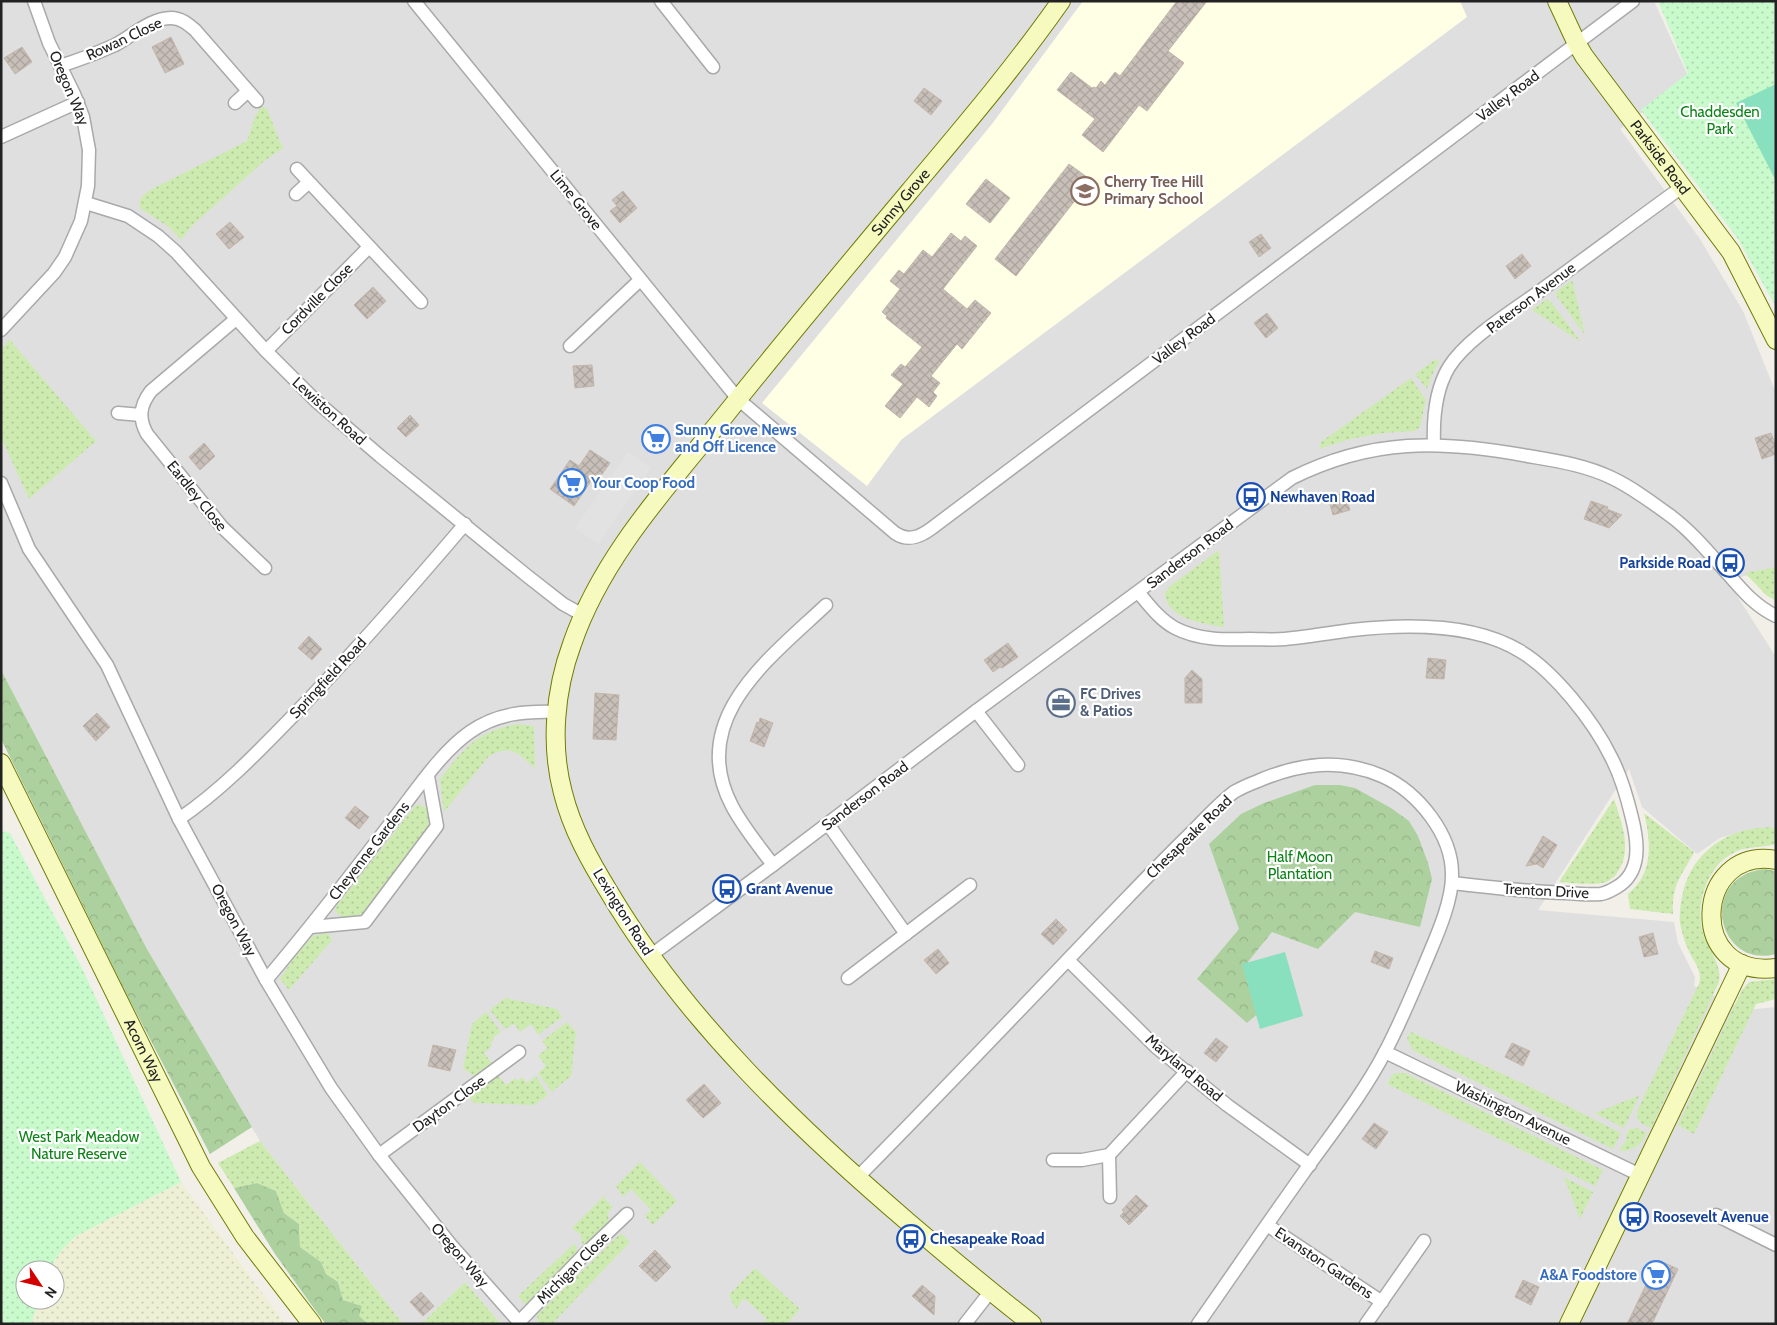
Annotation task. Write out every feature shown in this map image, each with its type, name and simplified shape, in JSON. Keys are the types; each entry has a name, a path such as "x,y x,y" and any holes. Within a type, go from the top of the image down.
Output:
{"street":[{"name":"Oregon Way","path":"1,330 54,273 65,257 82,221 86,202 90,150 87,132 78,102 60,66 34,1"},
{"name":"Lime Grove","path":"414,1 738,399"},
{"path":"661,1 713,67"},
{"name":"Sunny Grove","path":"738,399 1002,80 1061,1"},
{"name":"Parkside Road","path":"1556,1 1577,44 1731,252 1776,340"},
{"name":"Valley Road","path":"738,399 895,533 901,537 916,538 928,531 1633,1"},
{"name":"Rowan Close","path":"60,66 107,48 158,21 170,18 178,19 195,30 257,101"},
{"path":"235,103 248,90"},
{"path":"1,138 78,102"},
{"path":"296,169 421,302"},
{"path":"296,194 308,183"},
{"name":"Paterson Avenue","path":"1434,444 1434,413 1441,385 1453,361 1467,345 1682,187"},
{"name":"Lewiston Road","path":"86,202 128,216 150,230 176,252 266,351 316,401 563,604 583,615"},
{"name":"Cordville Close","path":"266,351 369,247"},
{"path":"570,346 640,280"},
{"path":"118,414 141,415 144,402 151,391 236,319"},
{"name":"Lexington Road","path":"738,399 656,500 621,548 583,615 571,645 564,670 557,712 557,760 563,795 581,842 624,917 650,956 740,1063 783,1108 857,1178 990,1292 1032,1324"},
{"name":"Eardley Close","path":"141,415 147,434 216,520 265,568"},
{"name":"Sanderson Road","path":"650,956 976,711 1292,478 1315,466 1339,457 1366,451 1434,444 1499,450 1578,465 1612,478 1629,487 1673,518 1698,541 1753,602 1776,616"},
{"name":"Oregon Way","path":"1,483 29,549 102,657 116,681 179,819 266,980 331,1088 379,1155 451,1245 520,1323"},
{"name":"Springfield Road","path":"179,819 233,775 310,698 410,589 465,524"},
{"name":"Trenton Drive","path":"1138,592 1160,618 1170,625 1189,633 1214,638 1284,639 1355,630 1424,628 1454,630 1501,642 1528,656 1558,684 1584,714 1610,755 1627,799 1636,840 1637,855 1634,867 1627,879 1604,893 1574,894 1452,883"},
{"path":"773,865 732,806 721,779 719,762 721,738 726,716 740,692 756,671 826,605"},
{"name":"Cheyenne Gardens","path":"266,980 311,927 428,776 463,738 488,722 512,714 533,711 557,712"},
{"path":"976,711 1018,765"},
{"name":"Acorn Way","path":"1,762 201,1167 245,1237 312,1324"},
{"name":"Chesapeake Road","path":"857,1178 1156,868 1236,791 1263,779 1294,769 1333,764 1352,766 1383,776 1397,785 1424,808 1439,828 1449,852 1452,883 1434,940 1386,1052 1359,1097 1198,1324"},
{"name":"Cheyenne Gardens","path":"311,927 365,922 437,826 428,776"},
{"path":"828,824 906,934"},
{"path":"1776,860 1757,860 1744,863 1732,870 1722,880 1713,898 1711,916 1716,939 1728,954 1742,964 1765,969 1776,968"},
{"path":"848,978 970,885"},
{"name":"Maryland Road","path":"1068,960 1156,1047 1227,1105 1310,1165"},
{"path":"1569,1324 1742,964"},
{"name":"Dayton Close","path":"379,1155 519,1052"},
{"name":"Washington Avenue","path":"1386,1052 1640,1175"},
{"path":"1054,1160 1082,1160 1109,1156 1187,1071"},
{"path":"1109,1156 1110,1197"},
{"name":"Michigan Close","path":"520,1323 583,1256 627,1214"},
{"path":"1716,1215 1776,1245"},
{"name":"Evanston Gardens","path":"1267,1225 1382,1302"},
{"name":"Evanston Gardens","path":"1366,1324 1424,1241"},
{"path":"965,1324 990,1292"}],"shaded area":[{"path":"1,1 1654,1 1689,78 1620,129 1700,239 1743,311 1776,393 1776,569 1727,580 1776,657 1776,829 1750,829 1720,838 1697,854 1642,807 1629,769 1538,910 1674,922 1678,943 1695,977 1694,986 1745,1010 1776,1007 1776,1324 501,1324 465,1282 421,1324 403,1324 260,1141 147,949 1,670"},
{"name":"Cherry Tree Hill Primary School","path":"1083,1 1460,1 1467,17 901,440 867,486 762,403 992,124"},
{"path":"628,452 651,468 598,544 575,528"},
{"path":"514,1024 520,1032 531,1024 547,1048 538,1056 546,1066 527,1083 522,1077 518,1081 515,1078 506,1085 484,1053 492,1046 490,1043 495,1039 494,1037"},
{"path":"181,1182 285,1324 31,1324 36,1310 65,1310 65,1260 55,1260 65,1245 76,1236"}],"green space":[{"name":"Chaddesden Park","path":"1658,1 1776,1 1776,307 1738,239 1641,110 1688,73"},
{"path":"1776,84 1776,181 1736,103"},
{"path":"261,106 267,109 280,142 284,147 263,162 192,226 181,240 170,228 140,208 141,199 151,190 247,141"},
{"path":"1572,280 1585,335 1556,295 1557,291"},
{"path":"1547,299 1551,302 1581,342 1532,310"},
{"path":"9,339 96,441 29,499 1,437 1,350"},
{"path":"1436,359 1439,361 1427,389 1415,374"},
{"path":"1411,378 1426,400 1420,427 1415,431 1383,433 1350,439 1319,449 1321,442"},
{"path":"1219,550 1224,627 1187,619 1172,609 1167,602 1165,593 1170,586"},
{"path":"1776,567 1776,601 1766,595 1745,573"},
{"path":"1,670 147,949 252,1127 210,1154 128,997 1,739"},
{"path":"518,724 534,726 535,768 519,754 509,751 497,752 489,756 444,812 440,779 457,758 482,736 504,727"},
{"name":"Half Moon Plantation","path":"1315,785 1340,785 1355,788 1391,808 1409,821 1418,836 1432,879 1420,927 1355,912 1318,949 1272,932 1247,963 1257,1014 1247,1023 1197,979 1239,929 1209,844 1241,814 1264,803"},
{"path":"1614,799 1625,838 1624,858 1621,867 1615,876 1604,883 1559,882"},
{"path":"419,804 428,809 431,822 430,830 363,914 348,917 338,914 335,911 337,905 415,806"},
{"path":"1644,813 1694,852 1676,887 1673,914 1630,909 1628,894 1642,877 1648,856 1648,835"},
{"path":"1776,828 1776,844 1735,852 1716,867 1709,878 1701,902 1700,915 1705,939 1719,970 1719,982 1651,1128 1648,1127 1639,1120 1637,1111 1700,979 1699,970 1685,943 1680,923 1683,892 1688,877 1705,852 1730,835 1745,830"},
{"name":"West Park Meadow Nature Reserve","path":"1,831 10,833 82,968 181,1182 76,1236 55,1260 15,1260 15,1310 36,1310 31,1324 1,1324"},
{"path":"1764,869 1776,871 1776,954 1756,955 1740,949 1729,936 1723,920 1723,904 1729,888 1743,876"},
{"path":"328,933 332,940 289,990 280,979 296,955 313,936"},
{"path":"1285,952 1303,1016 1260,1029 1242,964"},
{"path":"1776,979 1776,999 1756,1004 1694,1134 1678,1125 1742,990 1749,982"},
{"path":"505,998 557,1009 562,1017 538,1035 531,1025 520,1032 514,1024 505,1029 490,1010"},
{"path":"486,1012 501,1032 494,1037 492,1063 474,1076 463,1068 472,1024"},
{"path":"567,1022 576,1032 571,1076 552,1092 538,1073 545,1066 538,1056 547,1048 542,1041"},
{"path":"1411,1032 1522,1083 1621,1133 1613,1149 1416,1052 1412,1049 1407,1038"},
{"path":"1405,1073 1603,1170 1595,1186 1387,1084 1393,1074"},
{"path":"498,1075 506,1085 515,1078 522,1077 527,1083 536,1076 548,1095 534,1105 474,1103 469,1097"},
{"path":"1638,1096 1624,1128 1595,1113"},
{"path":"1637,1128 1647,1133 1642,1141 1633,1148 1620,1151 1627,1139 1626,1136 1629,1129"},
{"path":"260,1141 403,1324 368,1324 358,1316 362,1306 343,1300 338,1282 326,1274 321,1262 300,1247 299,1224 284,1213 276,1191 257,1183 234,1188 218,1163"},
{"path":"640,1162 677,1201 653,1225 645,1216 651,1210 631,1189 623,1197 616,1186"},
{"path":"1564,1177 1593,1192 1580,1219"},
{"path":"257,1183 276,1191 284,1213 299,1224 300,1247 321,1262 326,1274 338,1282 343,1300 362,1306 359,1316 368,1324 326,1324 318,1314 275,1254 234,1188"},
{"path":"606,1194 604,1198 613,1207 608,1212 609,1227 584,1249 580,1234 572,1228"},
{"path":"621,1233 630,1242 552,1324 538,1324 536,1316"},
{"path":"575,1243 578,1253 526,1305 518,1296"},
{"path":"755,1268 800,1309 787,1324 763,1324 767,1319 744,1298 736,1309 729,1295"},
{"path":"465,1282 501,1324 421,1324"}],"building":[{"path":"1177,1 1207,1 1168,51 1184,63 1147,111 1139,105 1103,152 1082,135 1095,119 1057,90 1071,72 1092,88 1096,88 1101,81 1105,85 1115,72 1120,76"},
{"path":"171,37 184,64 165,73 152,47"},
{"path":"22,47 32,62 15,74 4,58"},
{"path":"924,88 942,101 931,115 914,101"},
{"path":"1069,164 1091,180 1016,276 995,259"},
{"path":"986,179 1010,198 990,223 966,204"},
{"path":"623,191 637,208 620,223 610,211 617,206 612,200"},
{"path":"230,222 244,237 229,249 216,234"},
{"path":"951,233 961,241 965,236 977,246 943,289 967,309 975,300 991,313 962,349 957,344 931,376 940,383 933,392 937,396 929,407 917,397 900,418 885,406 903,384 891,375 901,364 905,367 922,347 886,318 887,316 882,312 900,289 890,281 899,270 904,274 923,250 932,257"},
{"path":"1261,234 1271,248 1259,257 1249,242"},
{"path":"1522,254 1531,266 1515,279 1506,266"},
{"path":"373,287 386,301 367,319 354,305"},
{"path":"1267,313 1278,328 1266,338 1254,323"},
{"path":"592,365 594,386 575,388 573,366"},
{"path":"410,415 419,425 406,437 397,428"},
{"path":"1771,433 1776,446 1776,454 1762,459 1755,438"},
{"path":"204,443 215,456 200,470 189,457"},
{"name":"Your Coop Food","path":"590,450 610,463 600,477 596,474 574,506 550,489 570,460 579,466"},
{"path":"1345,493 1350,510 1333,515 1328,497"},
{"path":"1591,501 1608,507 1607,509 1622,515 1609,528 1584,519"},
{"path":"309,636 322,649 312,660 298,648"},
{"path":"1008,643 1018,657 993,672 984,660"},
{"path":"1428,658 1446,660 1444,679 1426,678"},
{"path":"1192,670 1202,679 1202,703 1185,703 1185,678"},
{"path":"595,693 619,695 616,740 593,739"},
{"path":"97,713 110,727 96,741 83,726"},
{"path":"760,718 773,723 764,747 750,741"},
{"path":"355,806 369,817 359,829 345,818"},
{"path":"1543,836 1557,845 1543,868 1537,864 1526,866"},
{"path":"1056,919 1067,930 1053,945 1041,934"},
{"path":"1653,933 1658,954 1644,957 1639,937"},
{"path":"938,949 949,963 936,974 924,960"},
{"path":"1375,951 1393,958 1389,969 1371,962"},
{"path":"1216,1038 1228,1047 1216,1062 1204,1053"},
{"path":"1512,1043 1530,1051 1523,1066 1505,1057"},
{"path":"433,1045 456,1050 450,1071 428,1066"},
{"path":"704,1084 721,1103 703,1118 686,1100"},
{"path":"1374,1123 1388,1132 1376,1149 1362,1139"},
{"path":"1136,1195 1148,1206 1129,1225 1120,1216 1124,1212 1122,1210"},
{"path":"655,1250 671,1267 656,1282 639,1266"},
{"path":"1658,1260 1678,1269 1652,1324 1627,1324"},
{"path":"1523,1280 1539,1287 1531,1305 1515,1297"},
{"path":"922,1285 935,1296 934,1315 912,1296"},
{"path":"421,1292 434,1306 423,1316 410,1302"}],"place":[{"name":"Cherry Tree Hill Primary School","path":"1085,191"},
{"name":"Sunny Grove News and Off Licence","path":"656,439"},
{"name":"Your Coop Food","path":"572,483"},
{"name":"Newhaven Road","path":"1251,497"},
{"name":"Parkside Road","path":"1730,563"},
{"name":"FC Drives & Patios","path":"1061,703"},
{"name":"Grant Avenue","path":"727,889"},
{"name":"Roosevelt Avenue","path":"1634,1217"},
{"name":"Chesapeake Road","path":"911,1239"},
{"name":"A&A Foodstore","path":"1656,1275"}]}
